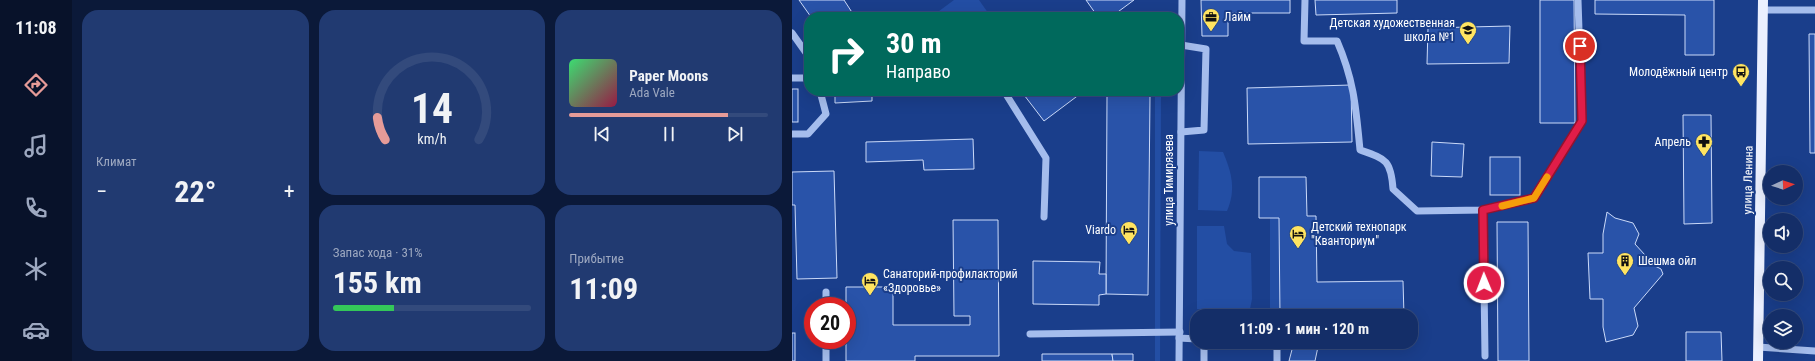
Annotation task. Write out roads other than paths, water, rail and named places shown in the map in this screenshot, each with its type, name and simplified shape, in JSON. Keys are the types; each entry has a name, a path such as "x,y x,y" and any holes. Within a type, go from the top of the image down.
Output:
{"main road":[{"name":"улица Ленина","path":"1758,361 1762,5"}],"street":[{"name":"улица Тимирязева","path":"1181,12 1182,0"},
{"path":"1304,0 1304,41 1338,41 1348,65 1355,95 1360,150 1381,157 1392,170 1393,189 1417,211 1483,210 1534,198 1582,121 1578,0"},
{"path":"1762,5 1815,10"},
{"path":"792,33 804,50"},
{"path":"1181,132 1204,130 1206,49 1184,45"},
{"path":"792,78 804,78"},
{"path":"792,134 808,134 826,114 821,96"},
{"path":"1007,96 1046,158 1044,217"},
{"name":"улица Тимирязева","path":"1179,361 1181,96"},
{"path":"1483,210 1485,356"},
{"path":"826,292 826,297"},
{"path":"1030,334 1179,335 1190,337"},
{"path":"1758,348 1815,350"},
{"path":"826,349 826,361"},
{"path":"1204,349 1204,361"},
{"path":"1277,349 1277,361"}],"place":[{"name":"Лайм","path":"1211,32"},
{"name":"Детская художественная школа №1","path":"1468,45"},
{"name":"Молодёжный центр","path":"1741,87"},
{"name":"Апрель","path":"1704,157"},
{"name":"Viardo","path":"1129,245"},
{"name":"Детский технопарк \"Кванториум\"","path":"1298,249"},
{"name":"Шешма ойл","path":"1625,276"},
{"name":"Санаторий-профилакторий «Здоровье»","path":"870,296"}]}
